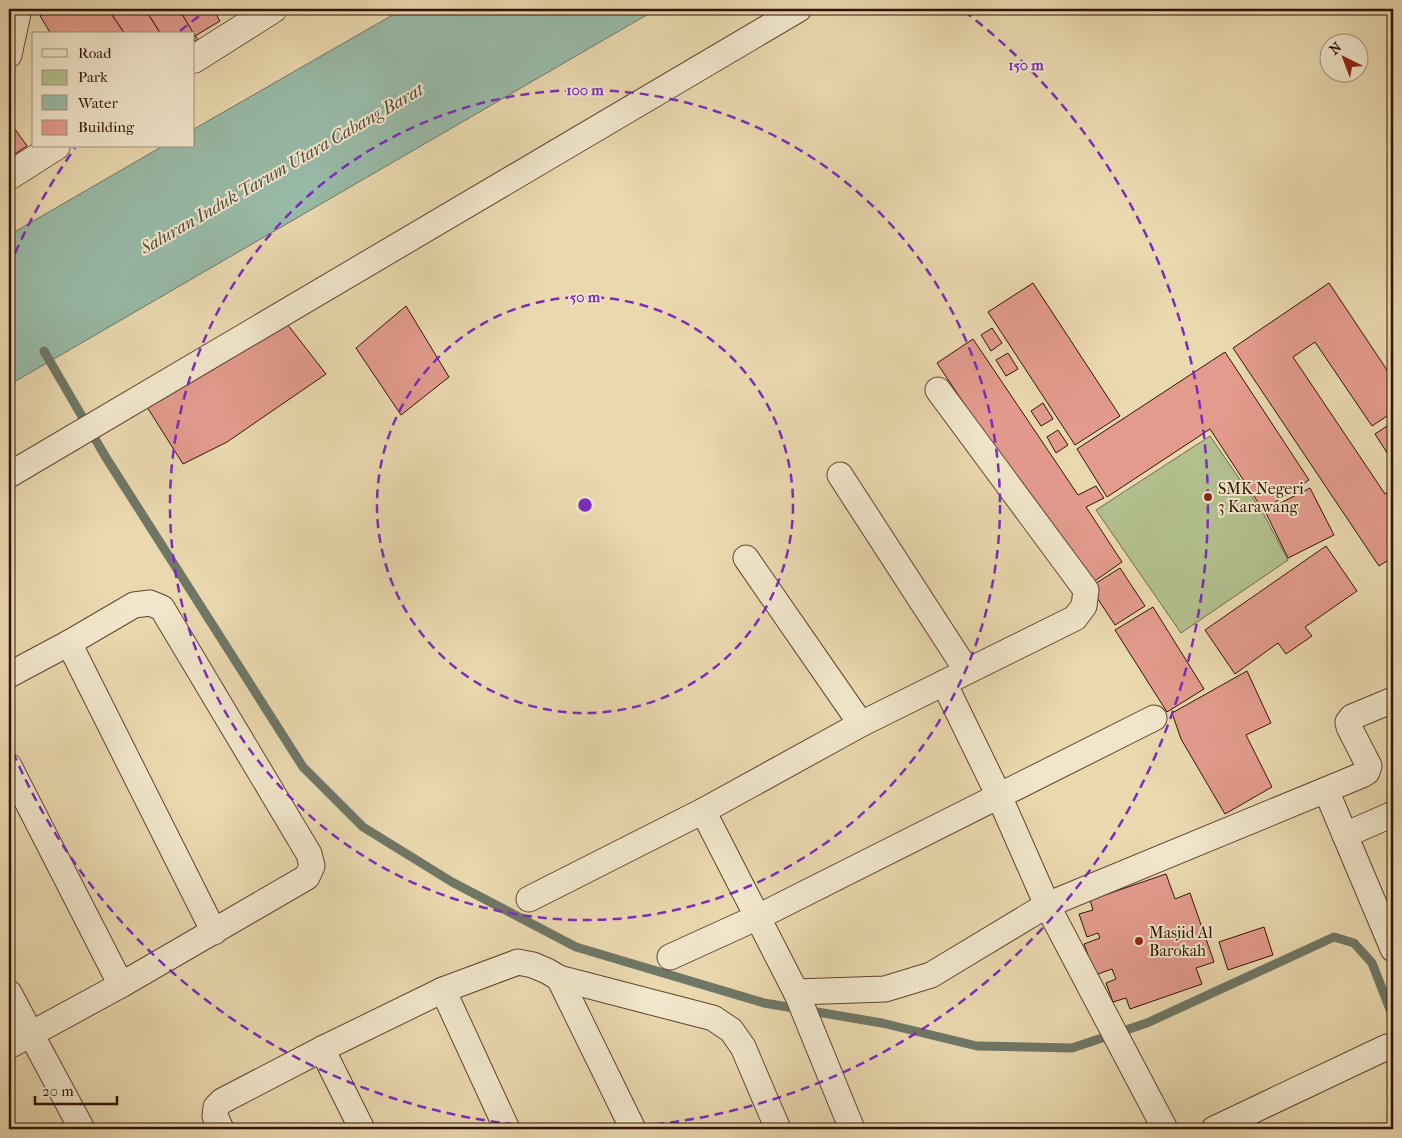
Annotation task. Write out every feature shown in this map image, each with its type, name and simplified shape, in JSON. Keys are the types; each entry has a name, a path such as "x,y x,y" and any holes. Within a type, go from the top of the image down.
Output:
{"street":[{"path":"9,55 19,9"},
{"path":"195,58 273,9"},
{"path":"9,475 799,9"},
{"path":"9,176 53,148"},
{"path":"529,899 703,811 860,724 1075,618 1084,606 1086,590 938,390"},
{"path":"840,474 967,671"},
{"path":"746,558 860,724"},
{"path":"9,675 134,605 150,603 162,608 309,854 312,866 307,877 121,985 9,1046"},
{"path":"69,643 214,932"},
{"path":"944,683 1048,904 1165,1129"},
{"path":"796,993 885,989 931,974 1048,904 1362,775 1367,772 1369,766 1348,727 1348,722 1352,717 1393,700"},
{"path":"670,957 758,917 1154,718"},
{"path":"9,766 121,985"},
{"path":"1326,790 1392,943"},
{"path":"703,811 796,993 852,1129"},
{"path":"1345,834 1393,814"},
{"path":"221,1129 215,1116 216,1107 222,1101 322,1049 443,990 518,962 533,965 559,978 713,1018 731,1030 743,1047 778,1129"},
{"path":"559,978 633,1129"},
{"path":"443,990 507,1129"},
{"path":"10,996 82,1129"},
{"path":"1214,1129 1387,1047"},
{"path":"322,1049 362,1129"}],"green space":[{"path":"1210,436 1263,513 1288,560 1181,633 1096,510"}],"water":[{"name":"Saluran Induk Tarum Utara Cabang Barat","path":"403,9 657,9 9,385 9,235 160,148 195,148 195,128"}],"building":[{"path":"50,9 108,9 124,32 50,32 40,16"},
{"path":"108,9 145,9 160,32 124,32"},
{"path":"145,9 179,9 193,32 160,32"},
{"path":"179,9 213,9 220,21 195,36 195,32 193,32"},
{"path":"9,121 27,146 9,158"},
{"path":"1033,283 1120,416 1075,445 988,312"},
{"path":"1329,283 1393,379 1393,412 1372,426 1315,342 1293,357 1385,494 1393,489 1393,557 1379,566 1233,348"},
{"path":"406,306 449,377 401,415 356,348"},
{"path":"284,320 326,374 227,442 183,464 147,407"},
{"path":"992,328 1002,343 991,351 981,335"},
{"path":"973,339 1078,495 1096,486 1104,498 1086,507 1122,562 1086,587 937,363"},
{"path":"1225,352 1309,480 1263,510 1210,429 1107,497 1077,449"},
{"path":"1008,353 1018,369 1006,376 996,360"},
{"path":"1043,403 1053,419 1041,426 1031,411"},
{"path":"1393,422 1393,462 1375,434"},
{"path":"1058,430 1068,445 1056,453 1047,437"},
{"path":"1310,488 1334,535 1288,558 1265,511"},
{"path":"1326,546 1357,591 1305,627 1312,636 1286,654 1278,643 1235,674 1205,630"},
{"path":"1120,568 1145,606 1115,625 1090,587"},
{"path":"1153,607 1204,689 1167,712 1115,630"},
{"path":"1247,671 1271,723 1246,735 1272,787 1225,814 1181,739 1172,713"},
{"path":"1166,874 1175,899 1190,893 1214,962 1196,968 1202,984 1130,1009 1126,998 1113,1002 1106,983 1116,979 1112,969 1095,975 1084,944 1100,938 1098,933 1087,937 1079,914 1093,910 1090,900"},
{"path":"1264,927 1273,955 1228,970 1219,942"}],"waterway":[{"path":"44,351 105,456 303,767 363,827 452,882 576,947 764,1003 882,1023 977,1046 1072,1048 1147,1023 1334,937 1354,943 1372,963 1393,1017"}],"place":[{"name":"SMK Negeri 3 Karawang","path":"1208,497"},
{"name":"Masjid Al Barokah","path":"1139,941"}]}
